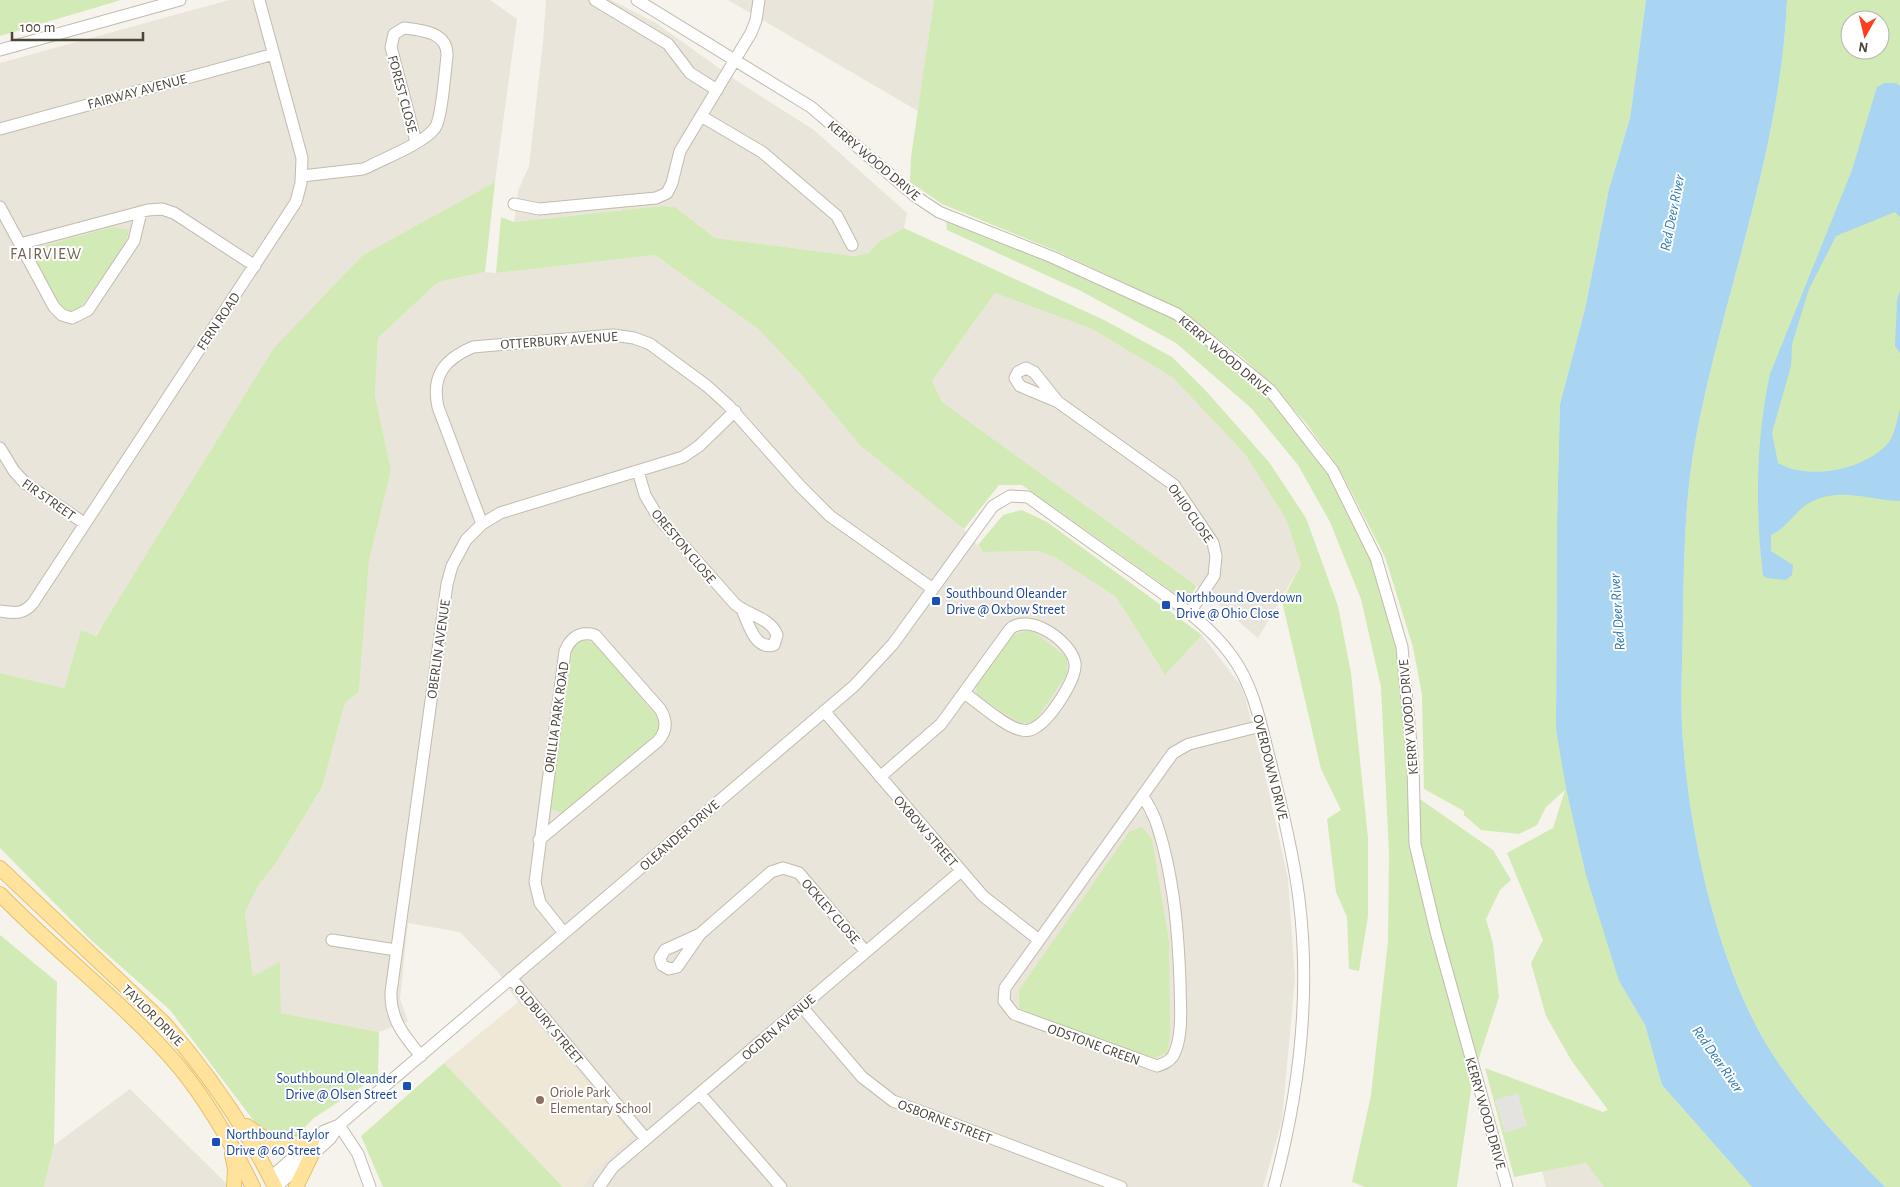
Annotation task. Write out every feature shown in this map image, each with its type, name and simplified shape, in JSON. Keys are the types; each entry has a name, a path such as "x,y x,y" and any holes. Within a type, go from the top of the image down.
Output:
{"main road":[{"name":"TAYLOR DRIVE","path":"0,868 165,1024 209,1077 240,1120 270,1185"},
{"name":"TAYLOR DRIVE","path":"0,894 158,1043 204,1100 230,1139 252,1187"},
{"path":"240,1120 271,1143 289,1145 312,1141"},
{"path":"230,1139 235,1169 234,1187"},
{"path":"296,1187 311,1156"}],"street":[{"path":"0,50 180,0"},
{"name":"FERN ROAD","path":"0,611 23,612 33,603 296,202 302,176 300,150 259,0"},
{"path":"595,0 668,44 690,73 717,90"},
{"name":"KERRY WOOD DRIVE","path":"637,0 811,107 915,196 939,212 1052,256 1177,314 1270,390 1333,471 1376,558 1402,647 1413,766 1415,844 1436,932 1507,1187"},
{"path":"514,204 540,209 661,196 670,190 680,151 754,26 759,0"},
{"name":"FOREST CLOSE","path":"302,176 363,169 416,142 428,135 436,126 448,52 439,36 404,28 394,34 391,47 416,142"},
{"name":"FAIRWAY AVENUE","path":"0,130 274,54"},
{"path":"701,116 762,152 822,203 843,223 852,245"},
{"path":"0,207 56,310 66,317 78,317 88,310 134,241 141,212"},
{"path":"20,244 141,212 162,209 174,213 255,266"},
{"name":"OTTERBURY AVENUE","path":"482,524 436,399 438,381 442,369 451,358 460,352 474,347 593,336 613,335 634,338 662,351 708,386 735,411 819,506 842,525 933,589"},
{"name":"OHIO CLOSE","path":"1058,402 1170,481 1208,536 1215,549 1216,569 1211,582 1190,612"},
{"name":"OBERLIN AVENUE","path":"421,1056 398,1027 392,1008 390,992 449,575 462,547 482,524 500,513 520,505 687,455 735,411"},
{"name":"FIR STREET","path":"0,448 24,483 84,523"},
{"name":"ORESTON CLOSE","path":"638,471 649,502 663,524 726,596 744,612"},
{"name":"OVERDOWN DRIVE","path":"987,514 993,506 1010,496 1028,497 1190,612 1215,636 1232,656 1249,686 1280,802 1294,868 1301,923 1303,969 1298,1066 1274,1187"},
{"name":"OLEANDER DRIVE","path":"270,1185 311,1156 330,1139 339,1125 854,686 881,658 987,514"},
{"path":"880,777 941,724 1010,628 1018,623 1031,623 1042,628 1065,645 1074,661 1075,673 1071,683 1042,722 1034,729 1023,730 1013,727 964,693"},
{"name":"ORILLIA PARK ROAD","path":"540,840 658,741 664,731 664,718 660,709 595,635 584,633 577,635 565,650 535,874 536,892 544,909 564,933"},
{"name":"OXBOW STREET","path":"824,711 961,871 996,908 1039,940"},
{"name":"ODSTONE GREEN","path":"1143,797 1155,816 1173,885 1176,906 1180,1010 1178,1033 1172,1056 1162,1064 1151,1065 1009,1011 1004,1001 1005,988 1169,758 1179,748 1261,726"},
{"name":"OCKLEY CLOSE","path":"700,934 771,872 788,868 799,873 866,952"},
{"name":"OGDEN AVENUE","path":"599,1187 613,1167 961,871"},
{"path":"332,940 396,950"},
{"name":"OLDBURY STREET","path":"511,978 646,1139"},
{"name":"OSBORNE STREET","path":"802,1007 862,1077 893,1101 1121,1187"},
{"path":"700,1094 781,1187"},
{"path":"339,1125 358,1154 370,1187"},
{"name":"OLEANDER DRIVE","path":"270,1185 312,1141 324,1131 339,1125"}],"shaded area":[{"path":"229,0 490,0 517,19 495,182 363,255 95,636 81,630 64,688 0,673 0,63"},
{"path":"546,0 611,0 656,23 737,81 814,130 907,213 904,228 880,241 868,253 855,256 715,238 675,207 661,206 514,222 518,191 529,166"},
{"path":"728,0 934,0 918,111"},
{"path":"655,255 757,328 800,373 964,529 983,552 1039,551 1056,558 1116,597 1165,675 1202,635 1242,687 1261,756 1288,879 1295,978 1282,1121 1263,1187 583,1187 589,1175 632,1136 518,1002 498,972 460,932 408,923 400,999 408,1021 379,1032 281,1013 280,963 253,976 245,912 258,886 276,863 322,787 345,703 359,692 369,561 391,470 375,395 378,338 438,282 485,272 496,273"},
{"path":"995,293 1092,329 1172,377 1245,454 1286,519 1301,565 1258,638 1197,586 942,402 932,381"},
{"name":"Oriole Park Elementary School","path":"518,1002 632,1136 589,1175 583,1187 563,1187 444,1063"},
{"path":"130,1089 228,1185 227,1187 44,1187 54,1145"},
{"path":"1518,1093 1527,1126 1505,1133 1495,1100"},
{"path":"1586,1163 1604,1187 1546,1187 1542,1171"}],"green space":[{"path":"0,0 121,0 0,36"},
{"path":"934,0 1646,0 1630,118 1609,189 1585,309 1560,404 1557,521 1556,729 1619,981 1645,1025 1662,1085 1752,1187 1604,1187 1586,1163 1514,1177 1485,1068 1603,1112 1608,1110 1571,1060 1546,1016 1531,963 1543,940 1507,853 1553,828 1565,790 1546,807 1537,825 1519,834 1481,830 1464,815 1464,811 1424,789 1422,695 1413,647 1385,557 1340,470 1306,423 1272,385 1243,358 1179,309 1054,250 942,204 910,182 911,157"},
{"path":"1787,0 1900,0 1900,1187 1885,1187 1853,1154 1808,1103 1768,1047 1735,980 1722,943 1701,865 1688,788 1681,700 1687,503 1692,459 1708,382 1750,220 1774,111 1783,56"},
{"path":"495,182 485,272 438,282 378,338 375,395 391,470 369,561 359,692 345,703 322,787 276,863 258,886 245,912 253,976 280,962 281,1013 379,1032 378,1076 314,1118 296,1136 260,1129 170,1010 91,940 0,848 0,673 64,688 81,630 96,636 274,348 363,255"},
{"path":"661,206 675,207 715,238 855,256 868,253 880,241 904,228 1104,320 1172,357 1206,391 1269,462 1306,518 1338,606 1351,673 1368,838 1368,916 1359,971 1349,969 1347,917 1336,892 1327,819 1341,810 1321,769 1282,601 1301,565 1286,519 1245,454 1172,377 1092,329 995,293 932,381 942,402 1197,586 1187,602 1022,485 999,485 964,529 860,445 800,373 757,328 655,255 496,273 501,217 514,222"},
{"path":"946,220 1177,314 1270,390 1333,471 1376,558 1402,647 1414,795 1493,850 1511,880 1500,890 1486,919 1493,944 1499,997 1473,1076 1457,1187 1365,1187 1352,1182 1371,1095 1388,941 1389,853 1381,687 1361,599 1330,522 1298,465 1251,408 1176,343 1081,291 947,230"},
{"path":"113,227 129,230 124,247 80,308 71,311 61,308 35,260 36,248"},
{"path":"1022,510 1047,522 1202,635 1165,675 1116,597 1056,558 1039,551 983,552 978,545 1003,515"},
{"path":"1031,629 1067,658 1067,674 1035,721 1022,724 977,696 976,684 1014,635"},
{"path":"584,640 595,643 658,718 658,732 562,813 551,809 551,800 573,646"},
{"path":"1142,827 1152,839 1169,942 1170,1037 1167,1053 1151,1059 1019,1011 1019,990 1129,832"},
{"path":"0,935 57,982 54,1145 44,1187 0,1187"},
{"path":"444,1063 563,1187 383,1187 361,1136"}],"water":[{"name":"Red Deer River","path":"1646,0 1787,0 1783,56 1763,166 1721,328 1692,459 1685,547 1682,682 1683,735 1688,788 1701,865 1722,943 1735,980 1768,1047 1794,1085 1837,1137 1885,1187 1752,1187 1662,1085 1645,1025 1619,981 1586,875 1566,788 1556,729 1557,521 1560,404 1585,309 1609,189 1630,118"},
{"path":"1885,83 1896,83 1900,86 1900,217 1895,212 1836,236 1809,289 1792,344 1791,366 1772,433 1778,463 1805,471 1821,472 1836,470 1852,466 1879,452 1891,439 1900,409 1900,501 1854,495 1832,495 1809,503 1799,510 1782,528 1771,535 1771,551 1793,565 1792,575 1786,580 1767,578 1763,576 1760,551 1758,474 1765,399 1770,374 1852,170 1877,87"},
{"path":"1900,291 1900,353 1895,346 1897,300"}],"place":[{"name":"Southbound Oleander Drive @ Oxbow Street","path":"936,601"},
{"name":"Northbound Overdown Drive @ Ohio Close","path":"1166,605"},
{"name":"Southbound Oleander Drive @ Olsen Street","path":"407,1086"},
{"name":"Oriole Park Elementary School","path":"540,1100"},
{"name":"Northbound Taylor Drive @ 60 Street","path":"216,1142"}],"district":[{"name":"FAIRVIEW","path":"46,253"}]}
